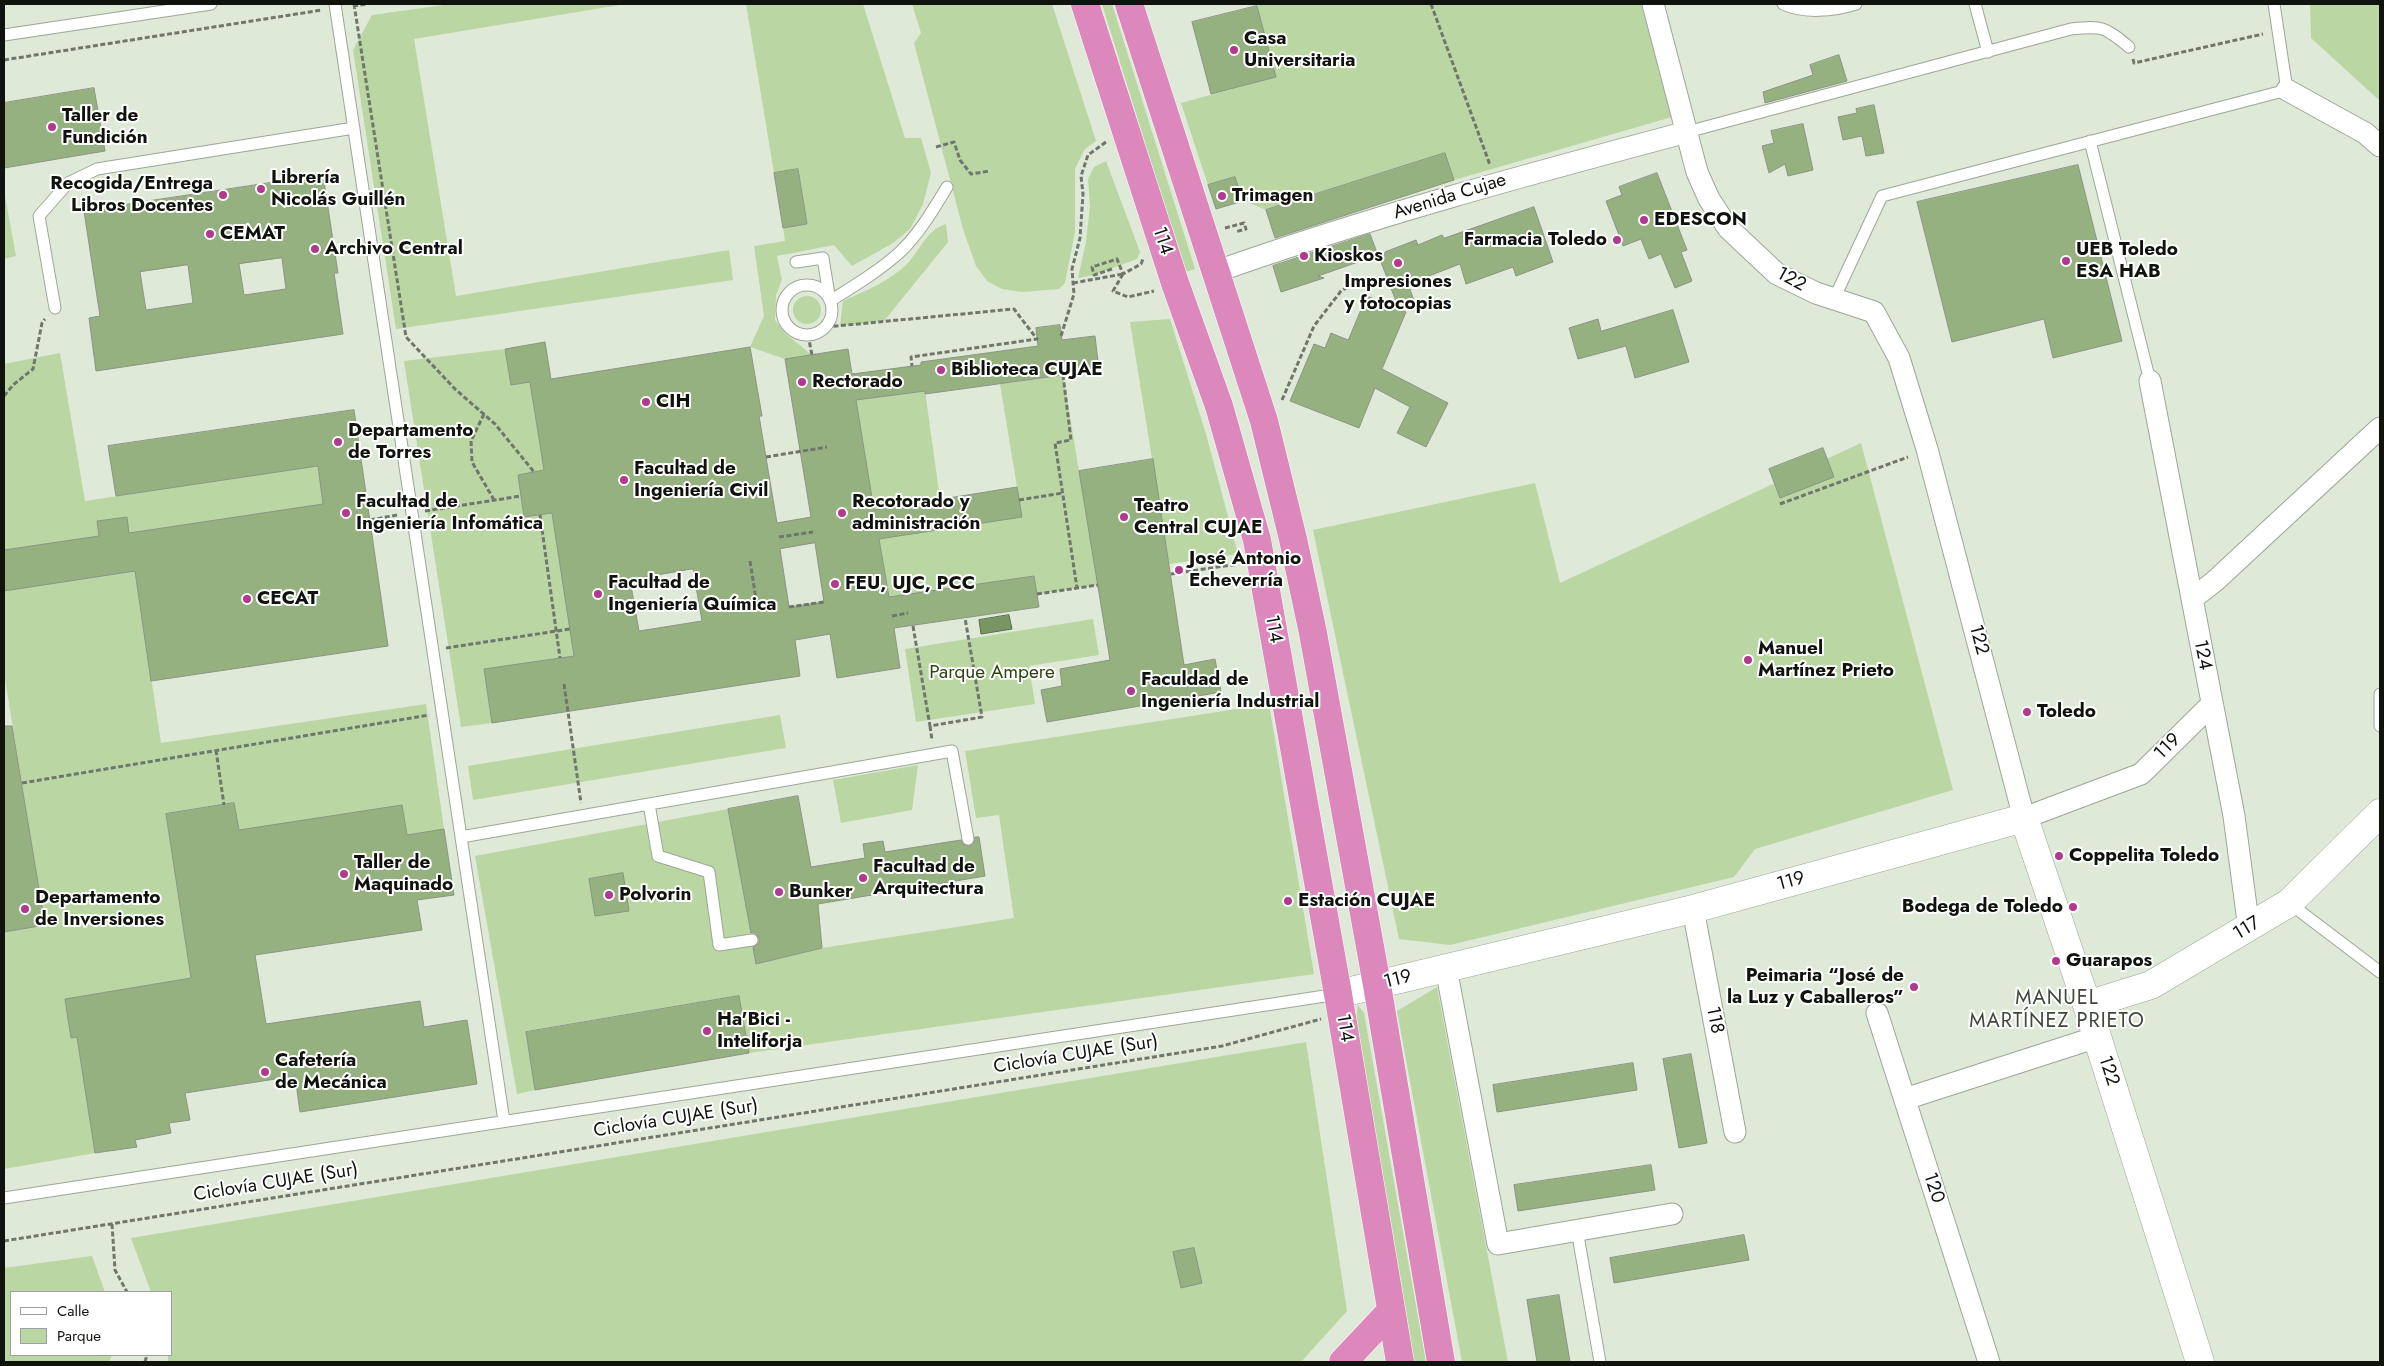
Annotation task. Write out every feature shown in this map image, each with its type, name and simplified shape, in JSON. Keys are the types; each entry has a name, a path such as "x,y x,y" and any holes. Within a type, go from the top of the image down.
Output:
{"highway":[{"name":"114","path":"1085,4 1176,283 1219,406 1261,561 1338,994 1400,1362"},
{"name":"114","path":"1129,4 1264,421 1293,539 1313,634 1377,985 1441,1362"},
{"path":"1343,1362 1391,1311"}],"street":[{"name":"122","path":"1653,4 1697,172 1705,190 1728,228 1777,274 1816,293 1874,312 1899,358 1927,449 2024,818 2087,1005 2200,1362"},
{"path":"2287,90 2366,133 2380,146"},
{"name":"Avenida Cujae","path":"1215,272 1497,182 1687,132"},
{"name":"124","path":"2150,382 2234,816 2249,929"},
{"path":"2192,599 2215,581 2380,428"},
{"name":"119","path":"1338,994 1693,909 2024,818 2142,774 2212,704"},
{"name":"117","path":"2087,1005 2152,986 2249,929 2289,903 2380,813"},
{"name":"118","path":"1693,909 1734,1132"},
{"path":"1446,968 1498,1244 1672,1214"},
{"name":"120","path":"1877,1013 1989,1362"},
{"path":"1905,1100 2097,1037"}],"lane":[{"path":"4,35 211,4"},
{"path":"1783,4 1792,8 1816,10 1856,4"},
{"path":"1974,4 1988,52"},
{"path":"1834,299 1882,196 2287,90 2274,4"},
{"path":"336,6 504,1121"},
{"path":"1687,132 2071,29 2097,27 2109,30 2129,47"},
{"path":"55,308 39,216 68,183 97,169 354,128"},
{"path":"2090,141 2150,382"},
{"path":"830,301 868,277 900,252 926,221 947,187"},
{"path":"796,262 823,258 830,301 832,315 826,327 808,336 792,331 786,325 782,309 788,293 795,288 812,285 826,294 830,301"},
{"path":"2380,694 2380,726"},
{"path":"461,837 952,751 968,839"},
{"path":"649,804 658,856 709,872 719,946 752,940"},
{"path":"2289,903 2380,972"},
{"path":"4,1198 1338,994"},
{"path":"1577,1230 1600,1362"}],"path":[{"path":"4,60 336,6 367,4"},
{"path":"1431,4 1497,182"},
{"path":"355,5 406,337 455,389 495,424 534,472"},
{"path":"2129,47 2134,63 2278,30"},
{"path":"936,147 954,142 960,160 971,174 990,171"},
{"path":"1061,336 1074,294 1072,269 1080,238 1083,194 1081,176 1088,155 1106,142"},
{"path":"1234,226 1244,223 1246,229 1235,232"},
{"path":"1073,283 1123,274 1140,264 1144,257"},
{"path":"1112,269 1094,275 1092,267 1117,259 1123,274"},
{"path":"1123,274 1113,292 1128,297 1160,289"},
{"path":"1280,404 1314,326 1341,291 1359,280"},
{"path":"4,396 13,384 33,369 42,323 55,308"},
{"path":"826,327 1014,309 1037,339 911,357 912,366"},
{"path":"808,336 812,355"},
{"path":"1063,375 1072,440 1055,443 1077,588"},
{"path":"484,414 471,441 472,462 494,500"},
{"path":"766,457 827,447"},
{"path":"1780,504 1927,449"},
{"path":"1019,500 1063,492"},
{"path":"443,508 521,496"},
{"path":"370,520 412,513"},
{"path":"540,515 560,658"},
{"path":"876,522 892,520"},
{"path":"779,538 813,532"},
{"path":"750,561 758,612"},
{"path":"1171,574 1261,561"},
{"path":"1037,594 1098,585"},
{"path":"789,607 824,602"},
{"path":"892,616 908,613"},
{"path":"914,626 930,726 982,717 965,618"},
{"path":"433,650 570,629"},
{"path":"564,684 583,816"},
{"path":"22,782 442,713"},
{"path":"216,750 224,805"},
{"name":"Ciclovía CUJAE (Sur)","path":"4,1241 1222,1046 1322,1019 1338,994"},
{"path":"112,1224 115,1270 126,1291"}],"green space":[{"path":"451,4 626,4 414,39 456,296 729,250 733,280 396,329 353,50 372,15"},
{"path":"746,4 863,4 905,138 921,138 931,173 923,204 910,229 893,243 852,266 834,245 777,256 782,280 776,295 775,320 787,335 812,355 785,359 750,347 764,316 754,246 785,241 783,228 807,224 798,169 774,173"},
{"path":"912,4 1052,4 1096,141 1085,149 1075,169 1075,232 1065,283 1059,289 1022,292 1002,289 987,281 976,266 963,229 914,43 921,33"},
{"path":"1102,4 1112,4 1195,269 1185,272"},
{"path":"1263,4 1641,4 1672,117 1454,180 1445,153 1266,210 1208,185 1181,103 1275,77 1257,6"},
{"path":"2310,4 2380,4 2380,101 2311,38"},
{"path":"1106,161 1140,252 1137,259 1094,275 1078,278 1086,242 1090,206 1088,179 1094,167"},
{"path":"4,191 16,256 4,259"},
{"path":"946,224 948,242 884,321 840,326 843,301 876,286 899,271 911,260 928,236"},
{"path":"807,296 817,300 821,310 817,320 807,324 797,320 793,310 797,300"},
{"path":"1170,319 1206,434 1238,554 1169,564 1130,322"},
{"path":"505,349 511,385 530,382 541,452 580,446 583,464 518,475 524,517 553,513 574,656 484,669 492,723 461,727 404,361"},
{"path":"60,353 85,501 318,466 323,504 129,533 126,517 97,521 99,536 4,550 4,364"},
{"path":"1063,375 1098,585 1037,594 1033,576 889,598 879,539 1022,517 1000,384"},
{"path":"925,391 940,499 874,510 856,400"},
{"path":"1861,443 1953,790 1755,849 1734,877 1450,945 1399,939 1313,530 1535,483 1560,583"},
{"path":"135,571 161,743 426,704 444,829 407,835 402,805 239,830 234,803 166,814 191,978 65,999 71,1038 198,1018 80,1055 95,1153 4,1169 4,932 45,925 4,673 4,591"},
{"name":"Parque Ampere","path":"1093,619 1099,655 1029,666 1035,704 916,722 905,649"},
{"path":"1269,704 1314,974 749,1053 739,996 526,1031 535,1090 517,1094 475,856 728,809 757,964 822,948 1014,918 999,815 976,818 965,751"},
{"path":"780,715 786,748 473,800 468,766"},
{"path":"918,765 912,810 841,823 833,780"},
{"path":"1437,987 1508,1362 1462,1362 1397,1011"},
{"path":"1358,1005 1364,1013 1426,1362 1414,1362 1356,1018"},
{"path":"1306,1042 1347,1311 1301,1362 168,1362 168,1356 172,1356 172,1291 151,1291 131,1238"},
{"path":"92,1256 105,1291 10,1291 10,1356 112,1356 109,1362 4,1362 4,1268"}],"shaded area":[{"path":"1009,615 1012,629 981,634 979,620"}],"building":[{"name":"Casa Universitaria","path":"1257,6 1276,77 1211,94 1192,22"},
{"path":"1839,55 1847,81 1765,103 1763,92 1813,75 1810,65"},
{"name":"Taller de Fundición","path":"94,88 105,151 4,168 4,103"},
{"path":"1874,105 1884,153 1866,156 1862,136 1843,140 1838,117 1857,113 1856,109"},
{"path":"1803,124 1813,170 1788,176 1785,164 1769,173 1762,146 1774,143 1771,131"},
{"path":"1445,153 1454,180 1275,238 1266,210"},
{"path":"2078,165 2122,341 2053,358 2044,319 1952,342 1917,202"},
{"path":"798,169 807,224 783,228 774,173"},
{"name":"EDESCON","path":"1657,173 1687,250 1681,252 1692,281 1675,288 1661,254 1649,259 1641,239 1623,246 1606,201 1622,195 1619,187"},
{"name":"CEMAT","path":"323,175 338,273 334,273 343,334 96,371 89,318 100,316 84,211","holes":["282,258 286,289 244,295 239,264","188,265 193,303 146,310 140,272"]},
{"path":"1235,177 1243,201 1216,209 1208,185"},
{"path":"1534,207 1553,262 1516,276 1513,267 1466,284 1460,264 1408,284 1415,303 1399,309 1381,262 1385,252 1416,240 1418,245 1442,235 1444,238"},
{"path":"1370,234 1378,255 1318,276 1324,278 1281,292 1273,266"},
{"path":"1367,296 1406,312 1382,369 1448,403 1426,447 1397,433 1410,407 1375,388 1359,428 1290,401 1314,344 1325,348 1331,333 1348,340"},
{"path":"1673,310 1689,362 1635,378 1626,346 1578,359 1569,328 1598,319 1601,331"},
{"path":"1060,325 1062,340 1095,336 1099,370 925,394 925,391 856,400 874,510 1017,487 1022,517 879,539 889,597 1034,576 1039,607 894,628 900,668 837,678 830,634 795,640 800,676 492,723 484,669 574,656 552,513 524,517 518,475 544,470 530,382 511,385 505,349 545,342 551,379 750,347 762,416 759,416 777,523 811,517 785,359 848,349 852,374 921,365 921,362 1038,346 1036,328","holes":["815,543 824,602 789,607 780,549","693,569 702,621 639,631 630,580"]},
{"path":"354,410 388,646 151,681 135,571 4,591 4,550 99,536 97,521 127,517 129,533 323,504 318,466 116,496 108,446"},
{"path":"1823,448 1834,477 1780,498 1769,469"},
{"path":"1153,459 1184,665 1215,659 1221,692 1047,722 1041,690 1062,686 1060,669 1110,660 1079,471"},
{"path":"4,726 12,726 45,925 4,932"},
{"name":"Bunker","path":"798,796 811,867 865,858 863,844 883,841 885,852 961,840 963,844 969,846 973,844 975,837 979,837 985,876 818,904 822,948 756,964 753,947 759,943 759,938 755,933 751,933 728,809"},
{"path":"234,803 239,830 402,805 407,835 444,829 454,895 417,900 422,930 255,955 266,1024 420,1001 424,1027 467,1020 477,1084 300,1112 295,1076 185,1093 190,1120 169,1123 171,1133 135,1140 137,1147 95,1153 77,1037 71,1038 65,999 191,978 166,814"},
{"name":"Polvorin","path":"623,873 629,911 595,916 589,879"},
{"path":"739,996 749,1053 535,1090 526,1032"},
{"path":"1691,1054 1707,1143 1679,1148 1663,1059"},
{"path":"1633,1063 1637,1090 1497,1112 1493,1085"},
{"path":"1651,1165 1655,1190 1518,1211 1514,1185"},
{"path":"1744,1235 1749,1260 1614,1283 1610,1258"},
{"path":"1194,1248 1202,1283 1181,1288 1173,1252"},
{"path":"1559,1295 1570,1362 1537,1362 1527,1300"}],"place":[{"name":"Casa Universitaria","path":"1234,50"},
{"name":"Taller de Fundición","path":"52,127"},
{"name":"Librería Nicolás Guillén","path":"261,189"},
{"name":"Recogida/Entrega Libros Docentes","path":"223,195"},
{"name":"Trimagen","path":"1222,196"},
{"name":"EDESCON","path":"1644,220"},
{"name":"CEMAT","path":"210,234"},
{"name":"Farmacia Toledo","path":"1617,240"},
{"name":"Archivo Central","path":"315,249"},
{"name":"Kioskos","path":"1304,256"},
{"name":"UEB Toledo ESA HAB","path":"2066,261"},
{"name":"Impresiones y fotocopias","path":"1398,263"},
{"name":"Biblioteca CUJAE","path":"941,370"},
{"name":"Rectorado","path":"802,382"},
{"name":"CIH","path":"646,402"},
{"name":"Departamento de Torres","path":"338,442"},
{"name":"Facultad de Ingeniería Civil","path":"624,480"},
{"name":"Facultad de Ingeniería Infomática","path":"346,513"},
{"name":"Recotorado y administración","path":"842,513"},
{"name":"Teatro Central CUJAE","path":"1124,517"},
{"name":"José Antonio Echeverría","path":"1179,570"},
{"name":"FEU, UJC, PCC","path":"835,584"},
{"name":"Facultad de Ingeniería Química","path":"598,594"},
{"name":"CECAT","path":"247,599"},
{"name":"Manuel Martínez Prieto","path":"1748,660"},
{"name":"Faculdad de Ingeniería Industrial","path":"1131,691"},
{"name":"Toledo","path":"2027,712"},
{"name":"Coppelita Toledo","path":"2059,856"},
{"name":"Taller de Maquinado","path":"344,874"},
{"name":"Facultad de Arquitectura","path":"863,878"},
{"name":"Bunker","path":"779,892"},
{"name":"Polvorin","path":"609,895"},
{"name":"Estación CUJAE","path":"1288,901"},
{"name":"Bodega de Toledo","path":"2073,907"},
{"name":"Departamento de Inversiones","path":"25,909"},
{"name":"Guarapos","path":"2056,961"},
{"name":"Peimaria “José de la Luz y Caballeros”","path":"1914,987"},
{"name":"Ha'Bici - Inteliforja","path":"707,1031"},
{"name":"Cafetería de Mecánica","path":"265,1072"}],"district":[{"name":"MANUEL MARTÍNEZ PRIETO","path":"2057,1010"}]}
